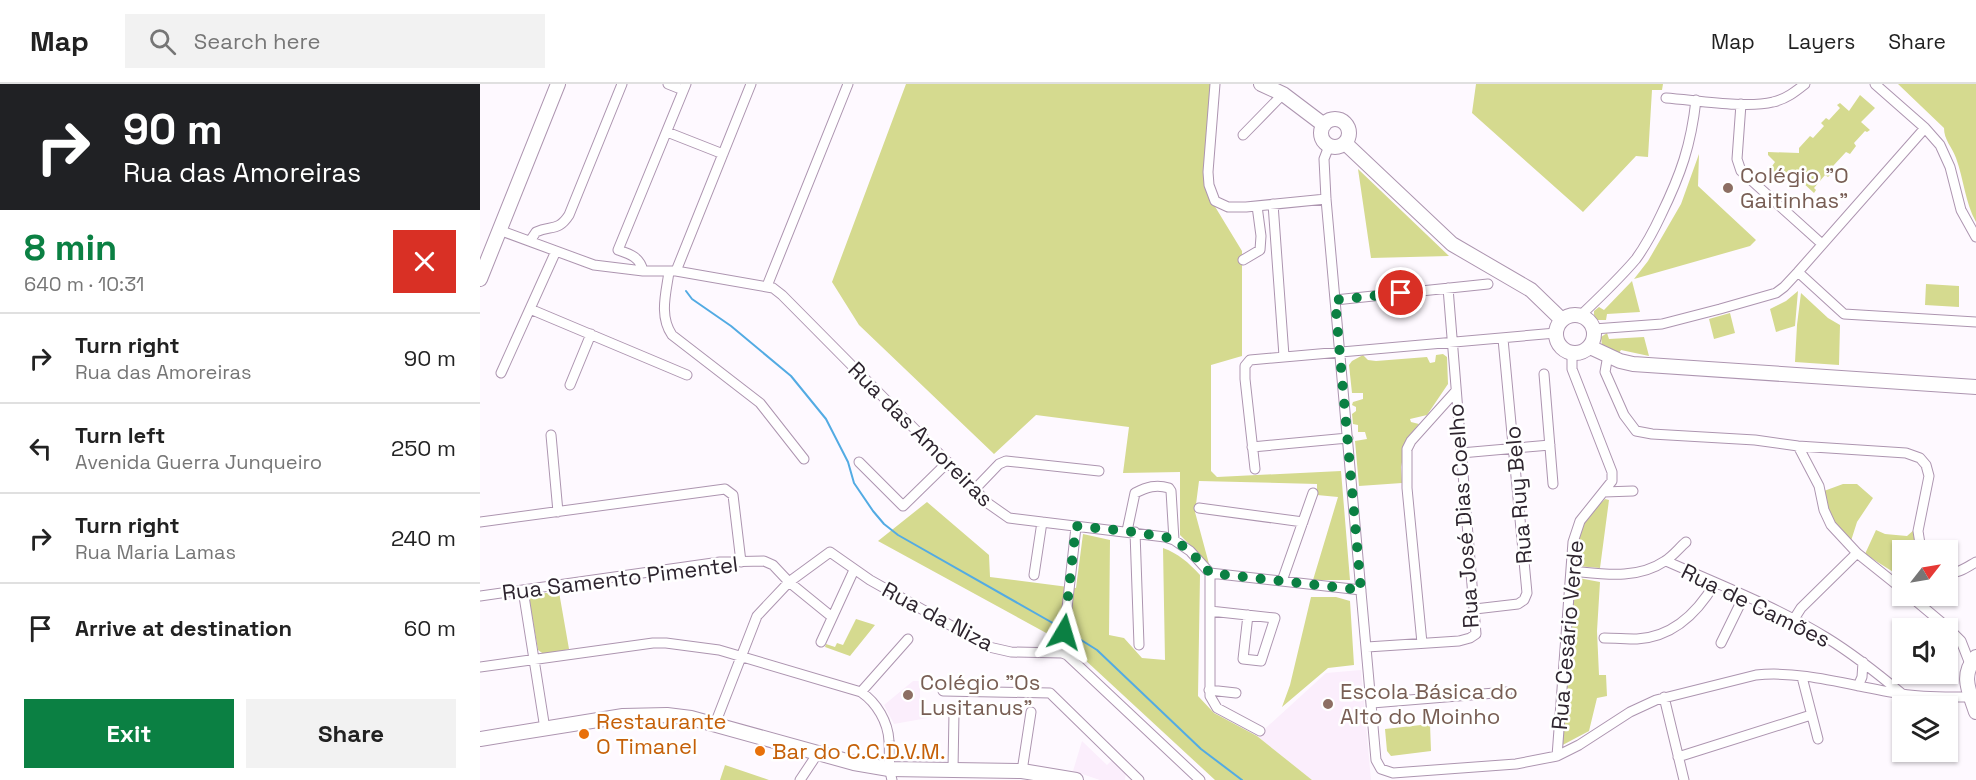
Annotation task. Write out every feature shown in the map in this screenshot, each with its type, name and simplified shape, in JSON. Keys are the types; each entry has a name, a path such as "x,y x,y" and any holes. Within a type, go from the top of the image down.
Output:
{"street":[{"path":"480,279 558,84"},
{"path":"530,241 536,232 557,228 565,221 622,84"},
{"path":"643,271 636,258 618,250 684,87 668,84"},
{"path":"751,84 673,271 664,310 666,323 672,335 760,403 804,459"},
{"path":"767,286 848,84"},
{"path":"1215,84 1208,172 1209,185 1215,201 1228,207 1246,207 1326,199"},
{"path":"1261,84 1283,94 1324,125"},
{"path":"1666,99 1742,104 1774,102 1792,95 1805,84"},
{"path":"1875,84 1925,128 1940,145 1946,155 1961,210 1976,237"},
{"path":"1243,135 1283,94"},
{"path":"1581,315 1622,274 1653,232 1685,161 1696,100"},
{"path":"1742,104 1737,159 1741,171 1822,244"},
{"path":"1332,120 1346,124 1349,134 1345,143 1338,147 1325,143 1321,135 1324,125 1332,120"},
{"path":"1594,328 1671,322 1778,292 1925,128"},
{"path":"667,132 723,154"},
{"path":"1255,470 1245,379 1245,366 1250,360 1503,339 1559,327 1573,315 1581,315 1589,320 1594,328 1594,338 1590,347 1582,352 1572,353 1560,346 1559,327 1531,290 1452,244 1345,143"},
{"path":"1329,146 1324,159 1326,199 1376,760 1381,769 1389,772 1516,764 1557,756 1579,746 1630,712 1664,697 1756,675 1802,677 1903,695 1971,697"},
{"path":"1273,204 1284,356"},
{"path":"1243,260 1260,250 1261,236 1257,206"},
{"name":"Rua das Amoreiras","path":"499,230 594,265 643,271 673,271 773,288 990,504 1009,518 1165,537 1190,551 1210,573"},
{"path":"501,373 556,251"},
{"path":"1798,272 1844,314 1976,322"},
{"path":"1335,300 1488,284"},
{"name":"Rua José Dias Coelho","path":"1367,647 1459,641 1474,636 1476,633 1448,288"},
{"path":"530,309 687,375"},
{"path":"570,386 591,334"},
{"name":"Rua Ruy Belo","path":"1474,609 1518,604 1524,600 1527,593 1503,339"},
{"path":"1590,347 1633,364 1976,387"},
{"name":"Rua Cesário Verde","path":"1557,756 1573,542 1580,521 1612,482 1612,472 1576,382 1572,369 1572,353"},
{"path":"1608,355 1605,372 1624,415 1636,431 1906,453 1920,458 1926,465 1929,476 1918,531 1919,540"},
{"path":"1544,375 1553,484"},
{"path":"1422,644 1407,488 1407,449 1411,441 1455,392"},
{"path":"551,435 558,512"},
{"path":"1252,447 1348,438"},
{"path":"1461,453 1550,445"},
{"path":"1798,446 1819,486 1824,510 1831,525 1857,553 1892,579"},
{"path":"975,489 999,464 1006,461 1100,471"},
{"path":"859,462 903,506 948,462"},
{"path":"1139,645 1131,532 1135,493 1152,486 1169,488 1174,540"},
{"path":"480,522 724,489 732,495 741,562"},
{"path":"1604,492 1633,492"},
{"path":"1282,581 1313,493"},
{"path":"1199,508 1303,522"},
{"path":"1034,575 1042,522"},
{"path":"1076,526 1062,652 1200,780"},
{"path":"1572,571 1614,575 1636,573 1666,561 1686,542"},
{"name":"Rua da Niza","path":"789,582 830,552 854,570 989,647 1011,652 1062,652"},
{"path":"1794,619 1801,608 1857,553"},
{"name":"Rua de Camões","path":"1666,561 1794,619 1863,662 1903,695"},
{"path":"1958,572 1976,562"},
{"name":"Rua Samento Pimentel","path":"480,596 709,564 769,563 832,617"},
{"path":"822,638 854,570"},
{"path":"1260,731 1217,708 1211,699 1209,690 1210,573 1361,590"},
{"path":"715,724 757,616 789,582"},
{"path":"1604,638 1639,639 1676,626 1692,615 1715,583"},
{"path":"523,590 545,729"},
{"path":"1721,643 1744,596"},
{"path":"1921,606 1961,641 1973,660 1966,673 1976,712"},
{"path":"1210,611 1248,615 1275,618 1261,661 1244,659 1248,615"},
{"path":"861,692 908,639"},
{"path":"480,667 666,643 708,647 861,692 874,705 885,723 891,774"},
{"path":"1858,686 1862,677 1863,662"},
{"path":"1802,677 1818,739"},
{"path":"1209,690 1236,693"},
{"path":"943,691 1050,693 1139,780"},
{"path":"1372,704 1507,692"},
{"path":"1664,697 1684,780"},
{"path":"1022,771 1031,712"},
{"path":"953,769 954,713"},
{"path":"480,739 646,714 691,718 891,774 953,769 1022,771 1076,780"},
{"path":"1678,757 1811,715"},
{"path":"804,778 818,753"}],"shaded area":[{"name":"Escola Básica do Alto do Moinho","path":"1361,670 1371,780 1312,780 1257,736 1326,673"},
{"name":"Colégio \"Os Lusitanus\"","path":"913,681 920,681 920,714 933,714 933,717 894,724 884,705"},
{"path":"1082,741 1107,765 1113,759 1126,772 1125,780 1100,780 1073,771"}],"green space":[{"path":"906,84 1211,84 1211,200 1242,251 1242,356 1211,365 1211,471 1217,477 1341,471 1350,580 1313,580 1338,497 1317,495 1317,484 1199,481 1195,512 1209,564 1180,535 1180,472 1123,473 1129,427 1036,415 994,454 859,325 832,282"},
{"path":"1476,84 1663,84 1662,90 1652,90 1648,157 1636,156 1583,212 1472,113"},
{"path":"1898,84 1976,84 1976,222 1944,128"},
{"path":"1860,95 1875,108 1861,122 1870,130 1865,131 1854,143 1856,146 1850,154 1846,152 1833,166 1836,169 1828,177 1825,175 1814,188 1816,190 1814,193 1789,170 1786,173 1781,168 1770,181 1765,176 1775,162 1768,152 1799,153 1799,148 1810,136 1813,138 1824,126 1821,123 1826,118 1829,120 1840,108 1837,105 1840,103 1849,111"},
{"path":"1699,154 1698,186 1756,240 1750,246 1634,279 1648,261 1681,204"},
{"path":"1358,169 1449,256 1371,258"},
{"path":"1632,281 1640,312 1607,314 1606,320 1597,320 1594,311 1599,307 1604,310"},
{"path":"1926,284 1959,286 1959,307 1925,305"},
{"path":"1798,291 1795,326 1776,332 1770,309 1786,301"},
{"path":"1801,293 1828,318 1840,325 1839,365 1795,362"},
{"path":"1730,313 1735,333 1714,339 1709,319"},
{"path":"1607,333 1609,339 1644,337 1649,356 1621,350 1619,353 1602,346 1601,337"},
{"path":"1443,354 1447,357 1448,384 1427,415 1410,419 1411,422 1419,424 1407,438 1401,467 1402,483 1359,486 1355,441 1367,439 1365,432 1358,432 1358,425 1353,424 1352,414 1356,411 1356,407 1352,405 1353,402 1363,399 1363,393 1352,393 1349,365 1363,355 1368,360 1376,361 1427,357 1430,363 1435,362 1436,355"},
{"path":"1843,484 1857,484 1873,498 1857,522 1850,544 1828,513 1824,491"},
{"path":"1605,499 1609,500 1600,568 1577,566 1577,544 1581,528 1590,514"},
{"path":"927,502 989,555 990,577 1076,588 1083,534 1110,540 1109,635 1124,638 1142,658 1165,660 1163,548 1183,559 1200,575 1198,696 1214,713 1257,736 1312,780 1215,780 1070,646 878,541"},
{"path":"1915,529 1916,540 1892,540 1892,571 1865,554 1876,530 1885,534 1907,536"},
{"path":"1573,577 1600,582 1597,631 1599,675 1606,675 1607,696 1597,698 1589,731 1557,748"},
{"path":"559,592 569,649 545,655 538,650 529,598 533,594"},
{"path":"1311,597 1336,597 1350,601 1354,665 1328,668 1282,707 1290,685"},
{"path":"856,619 875,625 850,656 825,647 826,644 835,647 837,643 843,645"},
{"path":"1430,724 1431,751 1391,756 1387,751 1385,729"},
{"path":"725,765 769,780 720,780"}],"waterway":[{"path":"686,291 692,299 731,326 791,376 826,419 848,462 854,483 884,524 898,535 1058,626"},
{"path":"1070,633 1097,650 1201,749 1242,780"}],"place":[{"name":"Colégio \"O Gaitinhas\"","path":"1728,188"},
{"name":"Colégio \"Os Lusitanus\"","path":"908,695"},
{"name":"Escola Básica do Alto do Moinho","path":"1328,704"},
{"name":"Restaurante O Timanel","path":"584,734"},
{"name":"Bar do C.C.D.V.M.","path":"760,751"}],"route":[{"path":"1064,632 1076,526 1127,531 1174,540 1190,551 1210,573 1361,590 1335,300 1401,293"}]}
